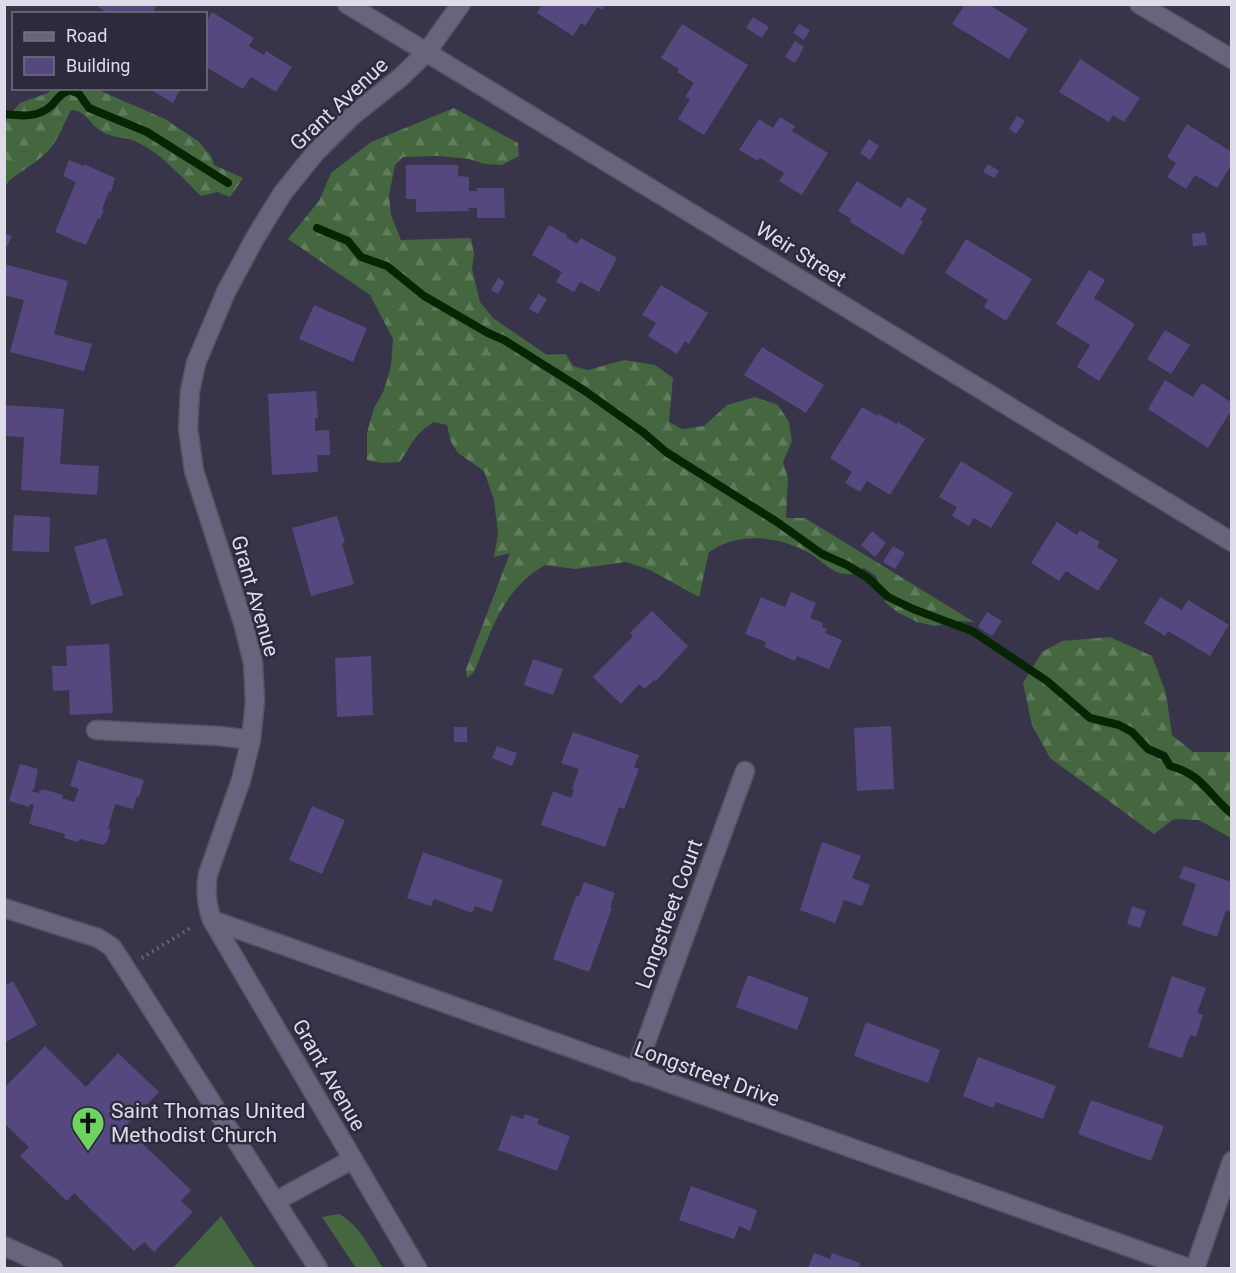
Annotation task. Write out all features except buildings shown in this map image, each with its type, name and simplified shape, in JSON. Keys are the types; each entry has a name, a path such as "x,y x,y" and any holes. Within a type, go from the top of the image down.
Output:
{"street":[{"name":"Weir Street","path":"347,4 1232,542"},
{"name":"Grant Avenue","path":"417,1269 211,918 206,899 208,874 241,780 251,740 255,701 253,663 244,626 194,471 188,428 190,392 196,363 226,292 282,194 315,153 352,116 401,77 426,53 461,4"},
{"path":"1139,4 1232,59"},
{"path":"96,730 220,736 251,740"},
{"name":"Longstreet Court","path":"635,1072 746,771"},
{"path":"4,908 98,938 112,946 318,1269"},
{"name":"Longstreet Drive","path":"211,918 1188,1269"},
{"path":"276,1202 352,1159"},
{"path":"1196,1269 1232,1161"},
{"path":"4,1246 53,1269"}],"path":[{"path":"126,968 211,918"}],"green space":[{"path":"52,90 98,90 165,119 198,141 211,156 214,165 243,178 230,197 217,192 201,196 152,151 132,140 105,133 84,115 71,110 52,147 5,185 5,121 20,103"},
{"path":"454,108 518,143 519,156 502,165 439,156 403,157 395,165 389,195 391,215 401,240 471,238 474,254 472,269 480,302 493,318 547,355 566,354 573,366 588,370 624,360 655,365 673,378 669,422 682,429 704,426 727,405 755,397 778,405 789,422 792,441 783,462 788,478 786,518 805,518 974,622 959,621 935,626 917,622 897,612 885,602 876,576 864,568 851,574 842,573 832,570 811,554 786,543 760,538 746,539 721,545 709,552 699,597 650,570 626,562 575,569 545,565 518,586 508,599 493,626 474,672 467,678 466,669 510,553 494,557 498,534 494,500 484,471 458,453 451,442 447,425 434,422 418,435 400,462 382,463 367,460 367,433 374,408 384,390 391,366 393,339 370,295 288,239 319,201 331,173 371,142"},
{"path":"1110,637 1152,656 1166,693 1172,735 1193,752 1231,752 1231,838 1199,820 1174,819 1154,834 1050,758 1032,725 1023,683 1042,652 1062,641"},
{"path":"339,1214 359,1231 383,1268 356,1268 322,1217"},
{"path":"221,1216 255,1268 173,1268"}],"waterway":[{"path":"4,114 36,114 47,109 62,94 70,90 79,94 89,108 147,132 228,183"},
{"path":"317,228 348,241 361,257 387,266 424,296 504,340 585,391 644,433 666,452 777,522 822,554 847,565 868,578 888,597 972,631 1047,681 1090,718 1119,725 1132,732 1148,749 1164,756 1170,766 1191,774 1232,814"}],"place":[{"name":"Saint Thomas United Methodist Church","path":"88,1152"}]}
